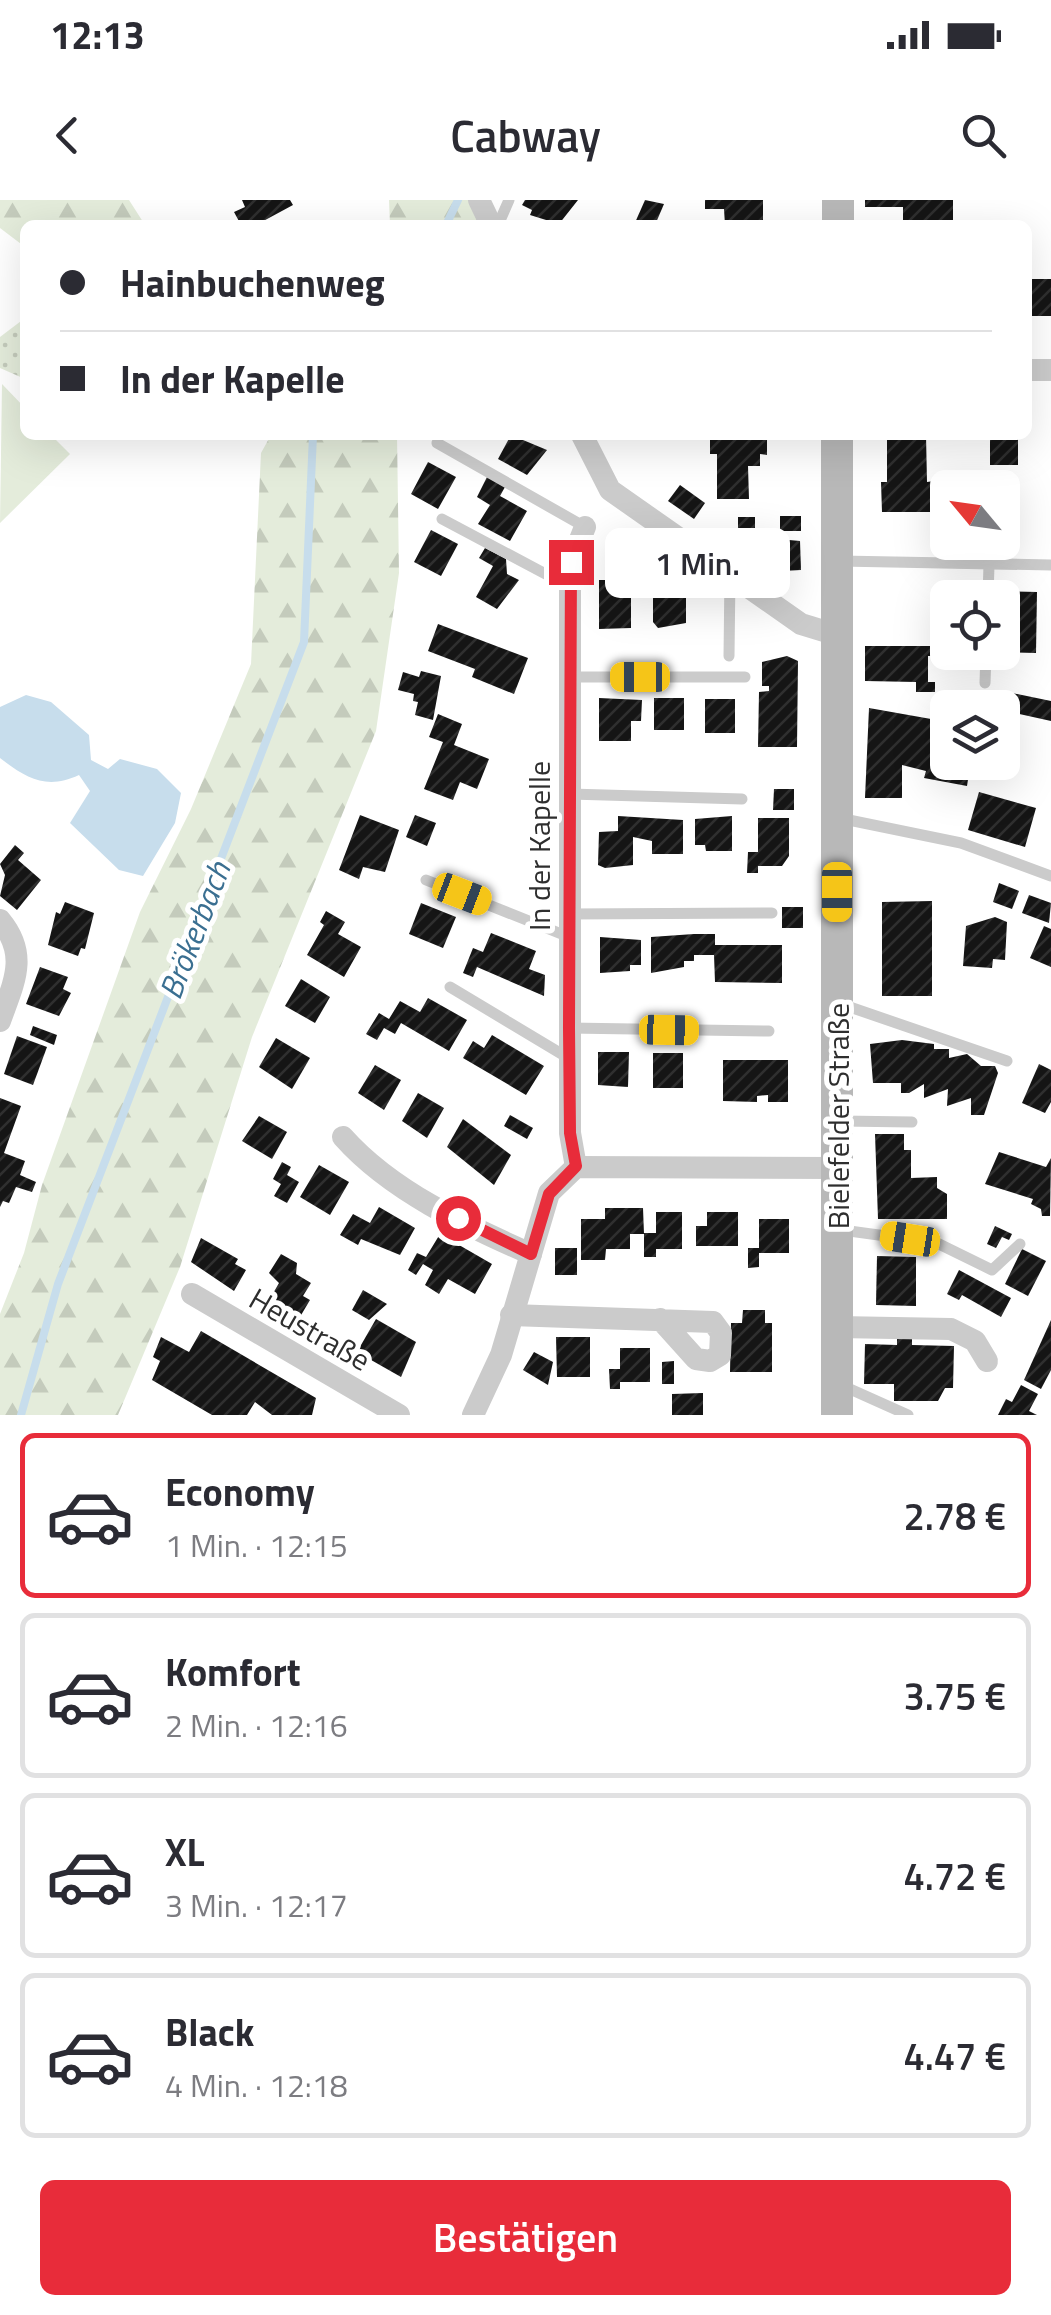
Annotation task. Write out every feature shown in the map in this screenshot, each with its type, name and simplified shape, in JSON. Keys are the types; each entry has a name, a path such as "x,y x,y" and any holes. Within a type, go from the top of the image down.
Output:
{"main road":[{"name":"Bielefelder Straße","path":"837,440 837,1399"}],"street":[{"path":"585,440 610,490 801,624 837,636"},
{"name":"In der Kapelle","path":"576,1166 570,1133 570,587 571,562 585,528"},
{"path":"0,920 17,944 19,967 0,1021"},
{"path":"343,1137 371,1168 487,1234 531,1254"},
{"path":"473,1415 501,1356 549,1194 576,1166 837,1168"},
{"name":"Heustraße","path":"192,1294 399,1415"},
{"path":"511,1315 660,1319"},
{"path":"837,1327 951,1329 975,1341 987,1361"}],"lane":[{"path":"437,444 585,528"},
{"path":"442,520 570,587"},
{"path":"840,561 1051,565"},
{"path":"989,564 989,580"},
{"path":"729,656 730,574"},
{"path":"985,670 985,683"},
{"path":"570,677 744,677"},
{"path":"570,794 742,799"},
{"path":"837,818 962,843 1051,876"},
{"path":"426,880 569,925 772,913"},
{"path":"450,987 570,1059"},
{"path":"837,1002 1007,1062"},
{"path":"569,1028 769,1031"},
{"path":"837,1121 912,1122"},
{"path":"838,1230 937,1243 992,1270 1020,1244"},
{"path":"837,1399 908,1415"}],"green space":[{"path":"0,200 129,200 142,220 20,220 20,243 0,228"},
{"path":"389,200 471,200 480,220 390,220"},
{"path":"20,322 20,377 0,368 0,337"},
{"path":"2,384 20,403 20,440 56,440 70,454 0,523"},
{"path":"268,440 397,440 399,573 376,731 252,1037 180,1267 118,1415 0,1415 0,1314 24,1253 42,1185 140,912 191,809 251,664 261,453"}],"water":[{"path":"26,695 51,702 89,735 91,760 108,769 120,759 157,769 181,793 175,823 143,876 119,870 70,823 90,791 79,775 47,782 19,772 0,758 0,707"}],"building":[{"path":"242,200 290,200 293,205 265,220 238,220 234,212 245,207"},
{"path":"525,200 578,200 562,220 530,215 532,210 522,205"},
{"path":"645,200 664,204 657,220 636,220"},
{"path":"705,200 763,200 763,220 725,220 724,209 705,209"},
{"path":"865,200 953,200 953,220 903,220 903,207 865,207"},
{"path":"1032,279 1051,279 1051,316 1032,316"},
{"path":"508,440 523,440 547,450 527,475 498,459"},
{"path":"710,440 767,440 767,455 760,454 760,466 748,466 749,499 717,499 717,454 710,454"},
{"path":"887,440 926,440 930,512 882,512 881,482 887,482"},
{"path":"990,440 1018,440 1018,465 990,465"},
{"path":"428,462 456,477 438,509 411,494"},
{"path":"487,477 505,487 500,496 527,511 510,541 478,524 490,505 477,497"},
{"path":"680,485 705,503 694,519 668,501"},
{"path":"780,516 801,516 801,531 780,531"},
{"path":"738,517 755,517 755,534 738,534"},
{"path":"431,530 458,544 441,576 414,562"},
{"path":"645,535 667,550 659,562 637,547"},
{"path":"756,537 800,541 801,570 760,572"},
{"path":"485,548 506,559 507,574 519,580 497,609 476,597 493,566 479,558"},
{"path":"630,557 642,573 642,583 631,583 631,628 599,629 599,580 611,580"},
{"path":"653,580 686,580 686,623 658,628 653,622"},
{"path":"1020,592 1037,592 1036,653 1020,653"},
{"path":"438,624 528,658 514,694 472,677 475,669 428,651"},
{"path":"865,646 930,646 928,682 935,682 935,690 916,692 916,682 865,681"},
{"path":"787,656 798,661 797,747 758,747 759,692 769,691 769,686 762,686 762,662"},
{"path":"421,671 441,676 433,720 415,715 418,702 413,701 414,694 398,690 403,672 419,677"},
{"path":"1020,695 1051,701 1051,721 1020,714"},
{"path":"599,698 642,700 641,721 631,721 631,741 599,741"},
{"path":"654,698 684,698 684,730 654,730"},
{"path":"705,699 735,699 735,733 705,733"},
{"path":"869,708 930,719 930,779 924,778 926,771 902,765 902,798 865,798"},
{"path":"438,714 462,724 454,745 489,759 477,789 460,782 453,800 424,789 443,742 429,737"},
{"path":"935,780 968,780 967,786"},
{"path":"774,789 794,789 794,810 773,810"},
{"path":"979,792 1036,808 1025,847 968,830"},
{"path":"360,815 399,830 385,872 363,867 359,879 339,870"},
{"path":"415,815 436,823 427,846 406,837"},
{"path":"618,816 683,820 683,854 652,854 652,841 633,837 633,865 598,865 599,832 618,831"},
{"path":"732,816 732,851 706,851 705,845 695,845 695,819"},
{"path":"758,818 789,818 789,856 782,866 758,866 758,873 747,873 748,852 758,852"},
{"path":"15,845 24,853 18,860 41,880 17,910 0,896 5,875 0,864"},
{"path":"999,883 1019,891 1012,909 993,902"},
{"path":"1029,895 1051,903 1049,923 1022,913"},
{"path":"932,901 932,996 882,996 882,902"},
{"path":"65,902 94,913 85,949 81,948 78,956 48,945 56,912 60,914"},
{"path":"421,903 456,917 443,948 409,934"},
{"path":"782,907 803,907 803,928 782,928"},
{"path":"326,911 345,922 338,934 361,947 344,977 307,955 324,925 320,922"},
{"path":"995,917 1007,922 1005,960 993,959 992,968 963,966 966,926"},
{"path":"1044,926 1051,929 1051,967 1030,958"},
{"path":"491,933 536,951 529,969 545,975 544,996 477,967 473,977 463,973 473,948 483,952"},
{"path":"715,934 715,945 782,945 782,983 715,982 714,955 694,955 694,961 684,961 684,967 651,973 651,937"},
{"path":"600,937 641,940 641,965 630,965 630,971 600,973"},
{"path":"40,967 68,977 63,989 71,993 59,1016 26,1004"},
{"path":"301,979 330,997 315,1023 285,1006"},
{"path":"428,998 467,1020 449,1051 401,1023 395,1034 384,1028 377,1040 366,1034 379,1013 389,1019 400,1001 420,1012"},
{"path":"33,1026 57,1035 54,1045 30,1035"},
{"path":"492,1035 544,1066 526,1095 463,1058 473,1041 484,1048"},
{"path":"17,1036 47,1047 33,1085 4,1074"},
{"path":"276,1038 310,1058 292,1089 259,1067"},
{"path":"902,1040 934,1044 934,1049 949,1049 949,1058 967,1054 981,1066 995,1066 998,1073 984,1115 971,1115 971,1098 947,1106 948,1089 924,1098 924,1084 901,1093 901,1083 873,1083 870,1044"},
{"path":"598,1052 629,1052 628,1087 598,1085"},
{"path":"653,1053 683,1053 683,1088 653,1088"},
{"path":"723,1060 788,1060 788,1102 768,1102 768,1095 757,1096 757,1102 723,1101"},
{"path":"1039,1064 1051,1070 1051,1102 1045,1113 1022,1103"},
{"path":"375,1065 401,1080 384,1110 358,1093"},
{"path":"418,1093 444,1108 427,1138 402,1121"},
{"path":"0,1098 21,1106 4,1153 25,1161 20,1175 36,1182 32,1192 16,1187 9,1203 3,1201 0,1207"},
{"path":"510,1115 533,1128 527,1139 504,1126"},
{"path":"259,1116 287,1132 272,1159 242,1141"},
{"path":"463,1119 511,1155 494,1185 447,1147"},
{"path":"875,1134 904,1134 904,1150 911,1150 911,1178 937,1177 937,1188 947,1194 947,1219 878,1219"},
{"path":"999,1152 1046,1167 1051,1158 1050,1216 1042,1216 1041,1209 1031,1204 1033,1199 985,1184"},
{"path":"282,1162 291,1167 287,1175 299,1182 287,1203 274,1196 281,1184 273,1179"},
{"path":"319,1165 349,1182 330,1215 300,1197"},
{"path":"379,1207 415,1228 400,1255 361,1239 358,1245 340,1235 353,1214 370,1223"},
{"path":"605,1208 643,1208 644,1234 630,1234 630,1249 606,1249 605,1260 581,1260 581,1219 605,1219"},
{"path":"656,1212 682,1212 682,1249 656,1249 656,1257 644,1257 644,1233 656,1233"},
{"path":"707,1212 738,1212 738,1246 696,1246 696,1226 707,1226"},
{"path":"759,1219 789,1219 789,1253 759,1253 759,1267 748,1268 748,1248 759,1248"},
{"path":"995,1226 1012,1234 1009,1240 1002,1237 996,1248 987,1244"},
{"path":"440,1234 492,1264 475,1294 448,1279 439,1294 425,1285 433,1270 423,1264 416,1275 408,1270 417,1253 426,1257"},
{"path":"201,1238 238,1259 235,1264 246,1270 234,1291 191,1262"},
{"path":"555,1248 577,1248 577,1275 555,1275"},
{"path":"1022,1249 1046,1261 1028,1296 1005,1284"},
{"path":"281,1254 297,1263 296,1274 311,1283 303,1296 310,1300 294,1327 264,1309 279,1283 269,1273"},
{"path":"877,1256 916,1257 916,1306 876,1305"},
{"path":"959,1270 1011,1298 1001,1317 962,1295 959,1300 947,1294"},
{"path":"363,1290 387,1304 369,1320 352,1310"},
{"path":"743,1310 765,1310 765,1323 772,1323 772,1372 730,1372 731,1323 742,1323"},
{"path":"376,1319 416,1342 401,1377 357,1352"},
{"path":"1051,1320 1051,1370 1041,1389 1024,1380"},
{"path":"201,1331 316,1398 312,1415 272,1415 255,1402 247,1415 212,1415 152,1380 160,1361 153,1357 161,1337 189,1352"},
{"path":"897,1336 912,1336 912,1345 954,1346 953,1388 945,1388 938,1401 894,1401 894,1384 864,1384 865,1344 897,1345"},
{"path":"556,1337 590,1337 590,1377 557,1377"},
{"path":"620,1348 650,1348 650,1382 620,1382 620,1389 610,1389 609,1369 620,1369"},
{"path":"534,1352 553,1362 548,1385 523,1370"},
{"path":"674,1361 674,1384 662,1384 662,1362"},
{"path":"1021,1385 1038,1394 1029,1411 1037,1415 998,1415 1006,1399 1012,1402"},
{"path":"703,1393 703,1415 672,1415 672,1394"}],"waterway":[{"name":"Brökerbach","path":"448,220 458,200"},
{"name":"Brökerbach","path":"21,1415 58,1284 304,642 313,440"}],"route":[{"path":"458,1218 531,1254 549,1194 576,1166 570,1133 569,1028 571,562"}]}
